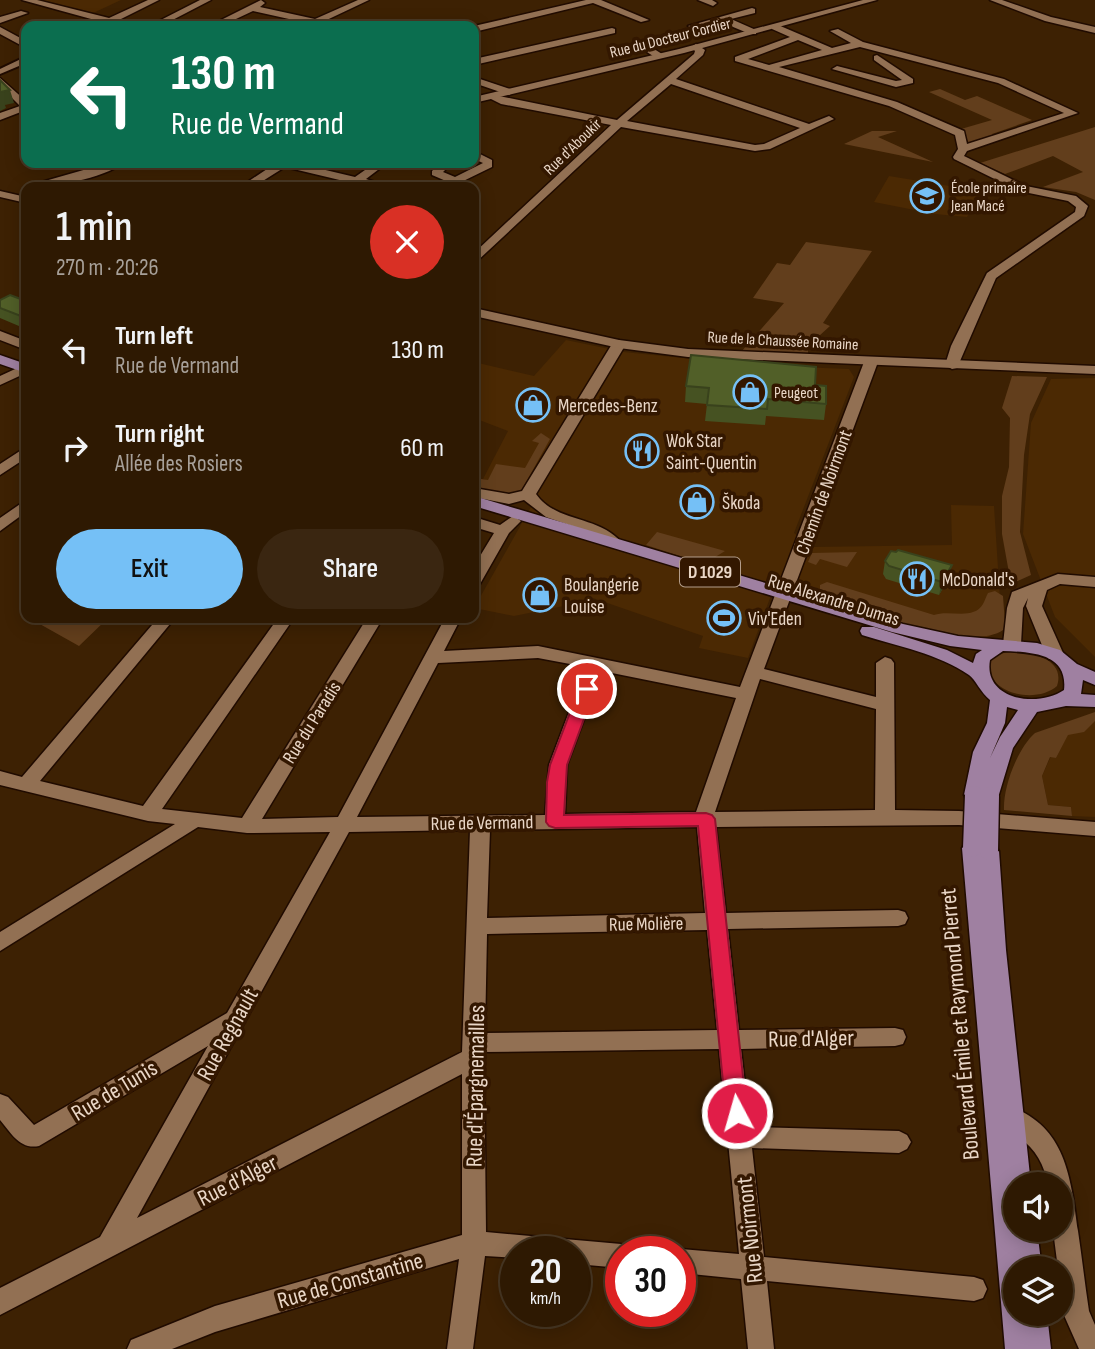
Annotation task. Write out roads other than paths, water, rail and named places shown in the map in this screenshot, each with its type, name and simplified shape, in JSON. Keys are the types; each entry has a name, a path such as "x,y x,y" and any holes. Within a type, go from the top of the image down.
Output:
{"main road":[{"path":"0,356 21,368"},
{"name":"D 1029","path":"479,502 614,543 782,600 947,640 1005,646"},
{"name":"Rue Alexandre Dumas","path":"479,512 508,526 782,600 941,654 979,673"},
{"path":"1062,661 1076,685 1066,700 1057,705 1031,707 999,696 982,681 979,673 982,658 1005,646 1032,646 1062,661 1095,678"},
{"name":"Boulevard Émile et Raymond Pierret","path":"999,696 996,723 982,752 979,947 1018,1349"},
{"path":"1066,700 1095,701"},
{"name":"Boulevard Émile et Raymond Pierret","path":"982,795 1015,724 1031,707"},
{"name":"Boulevard Émile et Raymond Pierret","path":"981,850 995,950 1018,1172"},
{"path":"1035,1326 1038,1349"}],"street":[{"path":"26,0 110,21 155,0"},
{"path":"163,21 207,0"},
{"path":"226,21 268,0"},
{"path":"316,21 345,4 365,0"},
{"path":"479,28 596,0 644,20"},
{"path":"702,0 713,3"},
{"name":"Rue du Docteur Cordier","path":"479,99 681,51 695,53 753,32 873,0"},
{"path":"994,0 1036,16 1095,30"},
{"path":"543,5 555,10"},
{"path":"253,8 300,21"},
{"path":"693,26 752,11"},
{"path":"0,20 24,13"},
{"path":"723,19 753,32"},
{"path":"775,27 829,50"},
{"path":"0,30 21,42"},
{"path":"479,61 612,31"},
{"path":"835,32 877,53 910,81 896,84 837,69"},
{"path":"799,37 738,59 893,104 960,134 961,153"},
{"path":"659,57 643,46 668,38"},
{"path":"775,68 774,65 860,44"},
{"name":"Rue d'Aboukir","path":"479,255 620,122 670,80 695,53"},
{"path":"808,78 877,53 1001,81 1073,113 961,153"},
{"path":"0,72 21,62"},
{"path":"670,80 810,128"},
{"path":"0,81 21,101"},
{"path":"479,82 509,92"},
{"path":"493,96 505,102 761,148 828,120"},
{"path":"0,117 21,108"},
{"path":"952,365 958,346 991,276 1033,244 1080,214 1082,206 1072,198 1023,189 961,153"},
{"path":"442,168 436,173 456,181 488,165 488,162 479,157"},
{"path":"55,182 104,168"},
{"path":"254,182 275,168"},
{"path":"299,168 345,182"},
{"path":"354,182 375,168"},
{"path":"0,193 21,189"},
{"path":"0,193 21,199"},
{"name":"Rue de la Chaussée Romaine","path":"479,313 619,344 715,355 1095,370"},
{"path":"0,335 21,344"},
{"path":"479,493 509,499 528,494 619,344"},
{"name":"Chemin de Noirmont","path":"706,819 705,811 746,694 871,362"},
{"path":"0,383 21,373"},
{"path":"0,471 21,455"},
{"path":"528,494 536,505 547,512 601,532 614,543"},
{"name":"Rue Alexandre Dumas","path":"479,523 508,526"},
{"path":"479,572 508,526"},
{"path":"1005,646 1014,634 1013,610 1018,596 1058,579 1095,582"},
{"path":"1040,585 1034,606 1062,661"},
{"path":"27,784 163,623"},
{"path":"148,814 282,623"},
{"name":"Rue du Paradis","path":"247,825 372,623"},
{"name":"Rue Regnault","path":"109,1244 344,824 450,623"},
{"path":"431,657 538,652 746,694"},
{"path":"555,822 555,782 558,765 596,663"},
{"path":"885,663 885,817"},
{"path":"754,673 884,705"},
{"name":"Rue de Vermand","path":"0,778 148,814 247,825 885,817 959,818 1095,829"},
{"name":"Rue Noirmont","path":"706,819 761,1349"},
{"path":"5,933 185,828 193,820"},
{"name":"Rue d'Épargnemailles","path":"460,1349 474,1243 474,1050 480,822"},
{"name":"Rue Molière","path":"479,926 898,918"},
{"name":"Rue de Tunis","path":"0,1104 24,1133 30,1137 39,1135 236,1018"},
{"name":"Rue d'Alger","path":"0,1302 474,1050 729,1039 895,1037"},
{"path":"1012,1117 1047,1146 1058,1172"},
{"path":"740,1138 899,1142"},
{"path":"1067,1242 1076,1313 1093,1349"},
{"name":"Rue de Constantine","path":"140,1349 215,1319 474,1243 500,1245"},
{"path":"696,1262 974,1289"}],"place":[{"name":"École primaire Jean Macé","path":"927,196"},
{"name":"Peugeot","path":"750,392"},
{"name":"Mercedes-Benz","path":"533,405"},
{"name":"Wok Star Saint-Quentin","path":"642,451"},
{"name":"Škoda","path":"697,502"},
{"name":"McDonald's","path":"917,579"},
{"name":"Boulangerie Louise","path":"540,595"},
{"name":"Viv'Eden","path":"724,618"}]}
